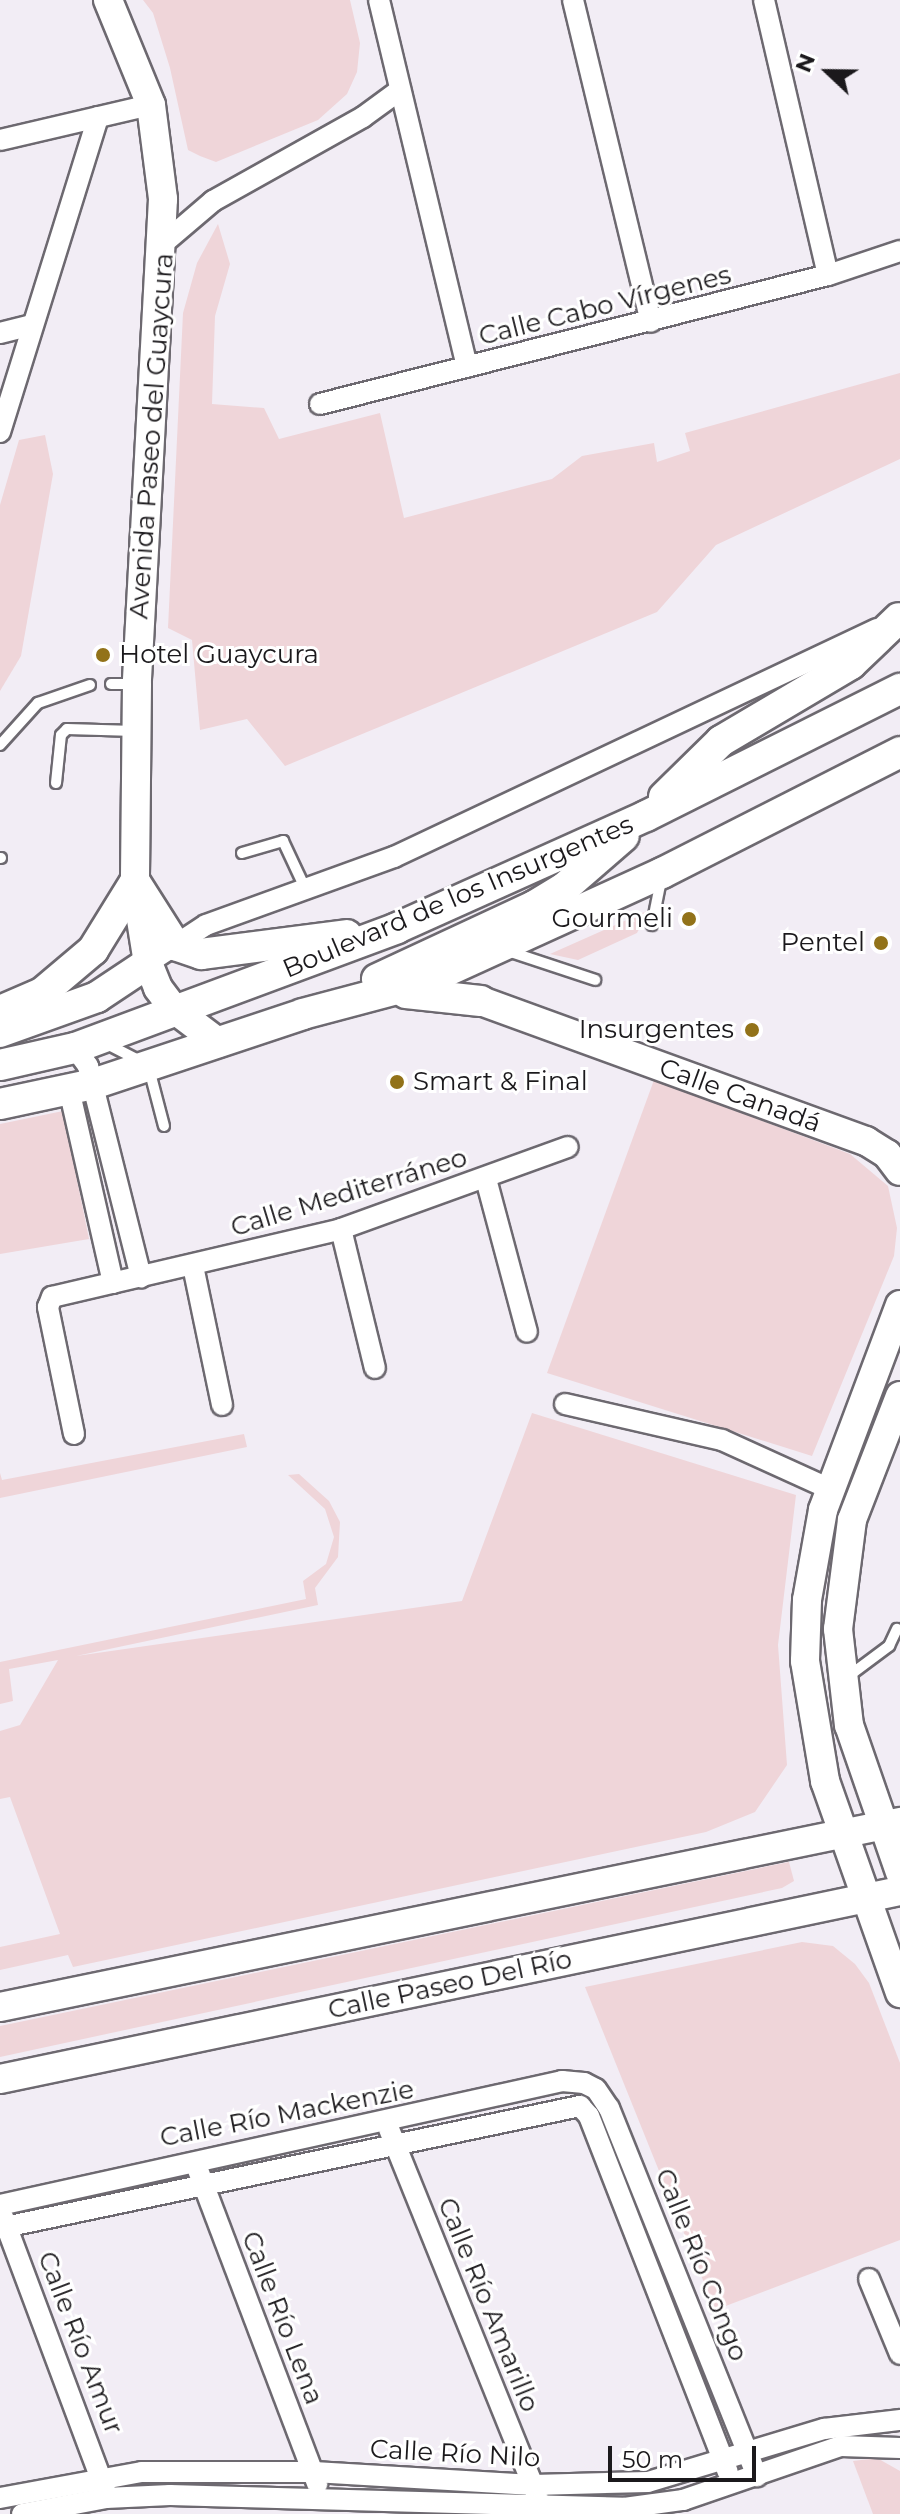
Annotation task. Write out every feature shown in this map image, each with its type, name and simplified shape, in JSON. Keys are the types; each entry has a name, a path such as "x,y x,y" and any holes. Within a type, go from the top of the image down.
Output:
{"main road":[{"name":"Avenida Paseo del Guaycura","path":"108,0 151,105 165,242 147,463 124,684 137,731 135,882 148,963 174,1009 219,1043"},
{"path":"303,1014 534,906 564,888 646,816 721,741 851,664 900,618"},
{"name":"Boulevard de los Insurgentes","path":"0,1065 84,1044 397,928 646,816 900,689"},
{"name":"Boulevard de los Insurgentes","path":"0,1104 81,1086 303,1014 384,992 503,949 898,757"},
{"path":"0,1011 42,993 93,950 135,882 175,945 215,954 397,928"},
{"path":"0,1032 97,997 148,963"},
{"path":"384,992 481,1001"},
{"name":"Calle Canadá","path":"481,1001 866,1141 887,1154 900,1171"},
{"path":"900,1305 830,1489 807,1600 805,1661 825,1781 841,1836 900,1993"},
{"path":"900,1396 852,1520 842,1573 842,1682 859,1763 892,1823 900,1872"},
{"path":"0,2007 841,1836 892,1823"},
{"name":"Calle Paseo Del Río","path":"0,2079 900,1891"}],"street":[{"path":"379,0 467,367"},
{"path":"573,0 651,322"},
{"path":"764,0 828,275"},
{"path":"165,242 213,201 363,117 400,90"},
{"path":"0,140 151,105"},
{"path":"0,432 98,117"},
{"name":"Calle Cabo Vírgenes","path":"320,404 651,322 828,275 900,251"},
{"path":"0,333 33,325"},
{"path":"148,963 206,925 394,857 900,618"},
{"path":"84,1044 81,1086 97,1206 113,1283"},
{"path":"81,1086 122,1199 141,1277"},
{"name":"Calle Mediterráneo","path":"74,1434 49,1300 341,1229 568,1147"},
{"path":"486,1179 527,1332"},
{"path":"97,1206 122,1199"},
{"path":"341,1229 375,1368"},
{"path":"193,1266 222,1405"},
{"path":"565,1404 722,1440 830,1489"},
{"name":"Calle Río Mackenzie","path":"2,2217 193,2159 386,2121 562,2081 584,2083"},
{"path":"580,2106 584,2083"},
{"name":"Calle Río Congo","path":"584,2083 596,2089 609,2108 757,2476"},
{"name":"Calle Río Mackenzie","path":"2,2217 202,2182 580,2106"},
{"name":"Calle Río Congo","path":"580,2106 589,2116 733,2485"},
{"name":"Calle Río Amarillo","path":"386,2121 541,2508"},
{"name":"Calle Río Lena","path":"193,2159 314,2472 319,2496"},
{"name":"Calle Río Amur","path":"2,2217 104,2477 106,2498"},
{"path":"869,2279 900,2354"},
{"path":"658,2287 678,2280"},
{"name":"Calle Río Nilo","path":"0,2498 104,2477 314,2472 533,2485 648,2482 724,2462 837,2426 900,2420"},
{"name":"Calle Río Nilo","path":"22,2514 106,2498 319,2496 541,2508 624,2508 683,2500 841,2446 900,2448"}],"lane":[{"path":"0,745 38,703 90,685"},
{"path":"56,783 61,735 67,729 137,731"},
{"path":"242,853 283,841 306,890"},
{"path":"652,925 662,873"},
{"path":"503,949 595,980"},
{"path":"84,1044 148,1065 164,1126"},
{"path":"842,1682 889,1646 897,1629"}],"shaded area":[{"path":"143,0 350,0 360,43 357,72 347,94 318,120 216,162 188,150 170,68 153,13"},
{"path":"218,224 230,264 215,316 212,404 264,408 279,439 380,413 404,518 552,479 582,456 654,443 657,462 690,451 685,433 900,373 900,459 716,545 657,612 285,766 247,719 200,730 192,640 168,628 183,313 197,263"},
{"path":"45,435 53,474 21,656 0,691 0,505 19,440"},
{"path":"649,910 637,933 578,960 550,954"},
{"path":"654,1080 850,1154 888,1186 897,1228 894,1256 812,1456 547,1373"},
{"path":"63,1111 89,1239 0,1254 0,1124"},
{"path":"532,1413 796,1495 778,1645 787,1765 755,1812 706,1832 73,1967 68,1955 0,1970 0,1947 60,1934 10,1797 0,1799 0,1731 20,1725 58,1660 9,1669 13,1701 0,1704 0,1662 306,1599 303,1581 326,1564 334,1537 325,1509 288,1475 299,1474 329,1501 340,1522 338,1557 315,1588 318,1605 76,1656 462,1601"},
{"path":"244,1434 247,1447 0,1498 0,1473 2,1480"},
{"path":"789,1862 794,1881 782,1888 0,2057 0,2026"},
{"path":"802,1942 833,1946 855,1964 869,1983 900,2063 900,2240 715,2310 585,1987"},
{"path":"877,2458 900,2471 900,2514 873,2514 853,2461"}],"place":[{"name":"Hotel Guaycura","path":"103,655"},
{"name":"Gourmeli","path":"689,919"},
{"name":"Pentel","path":"881,943"},
{"name":"Insurgentes","path":"752,1030"},
{"name":"Smart & Final","path":"397,1082"}]}
